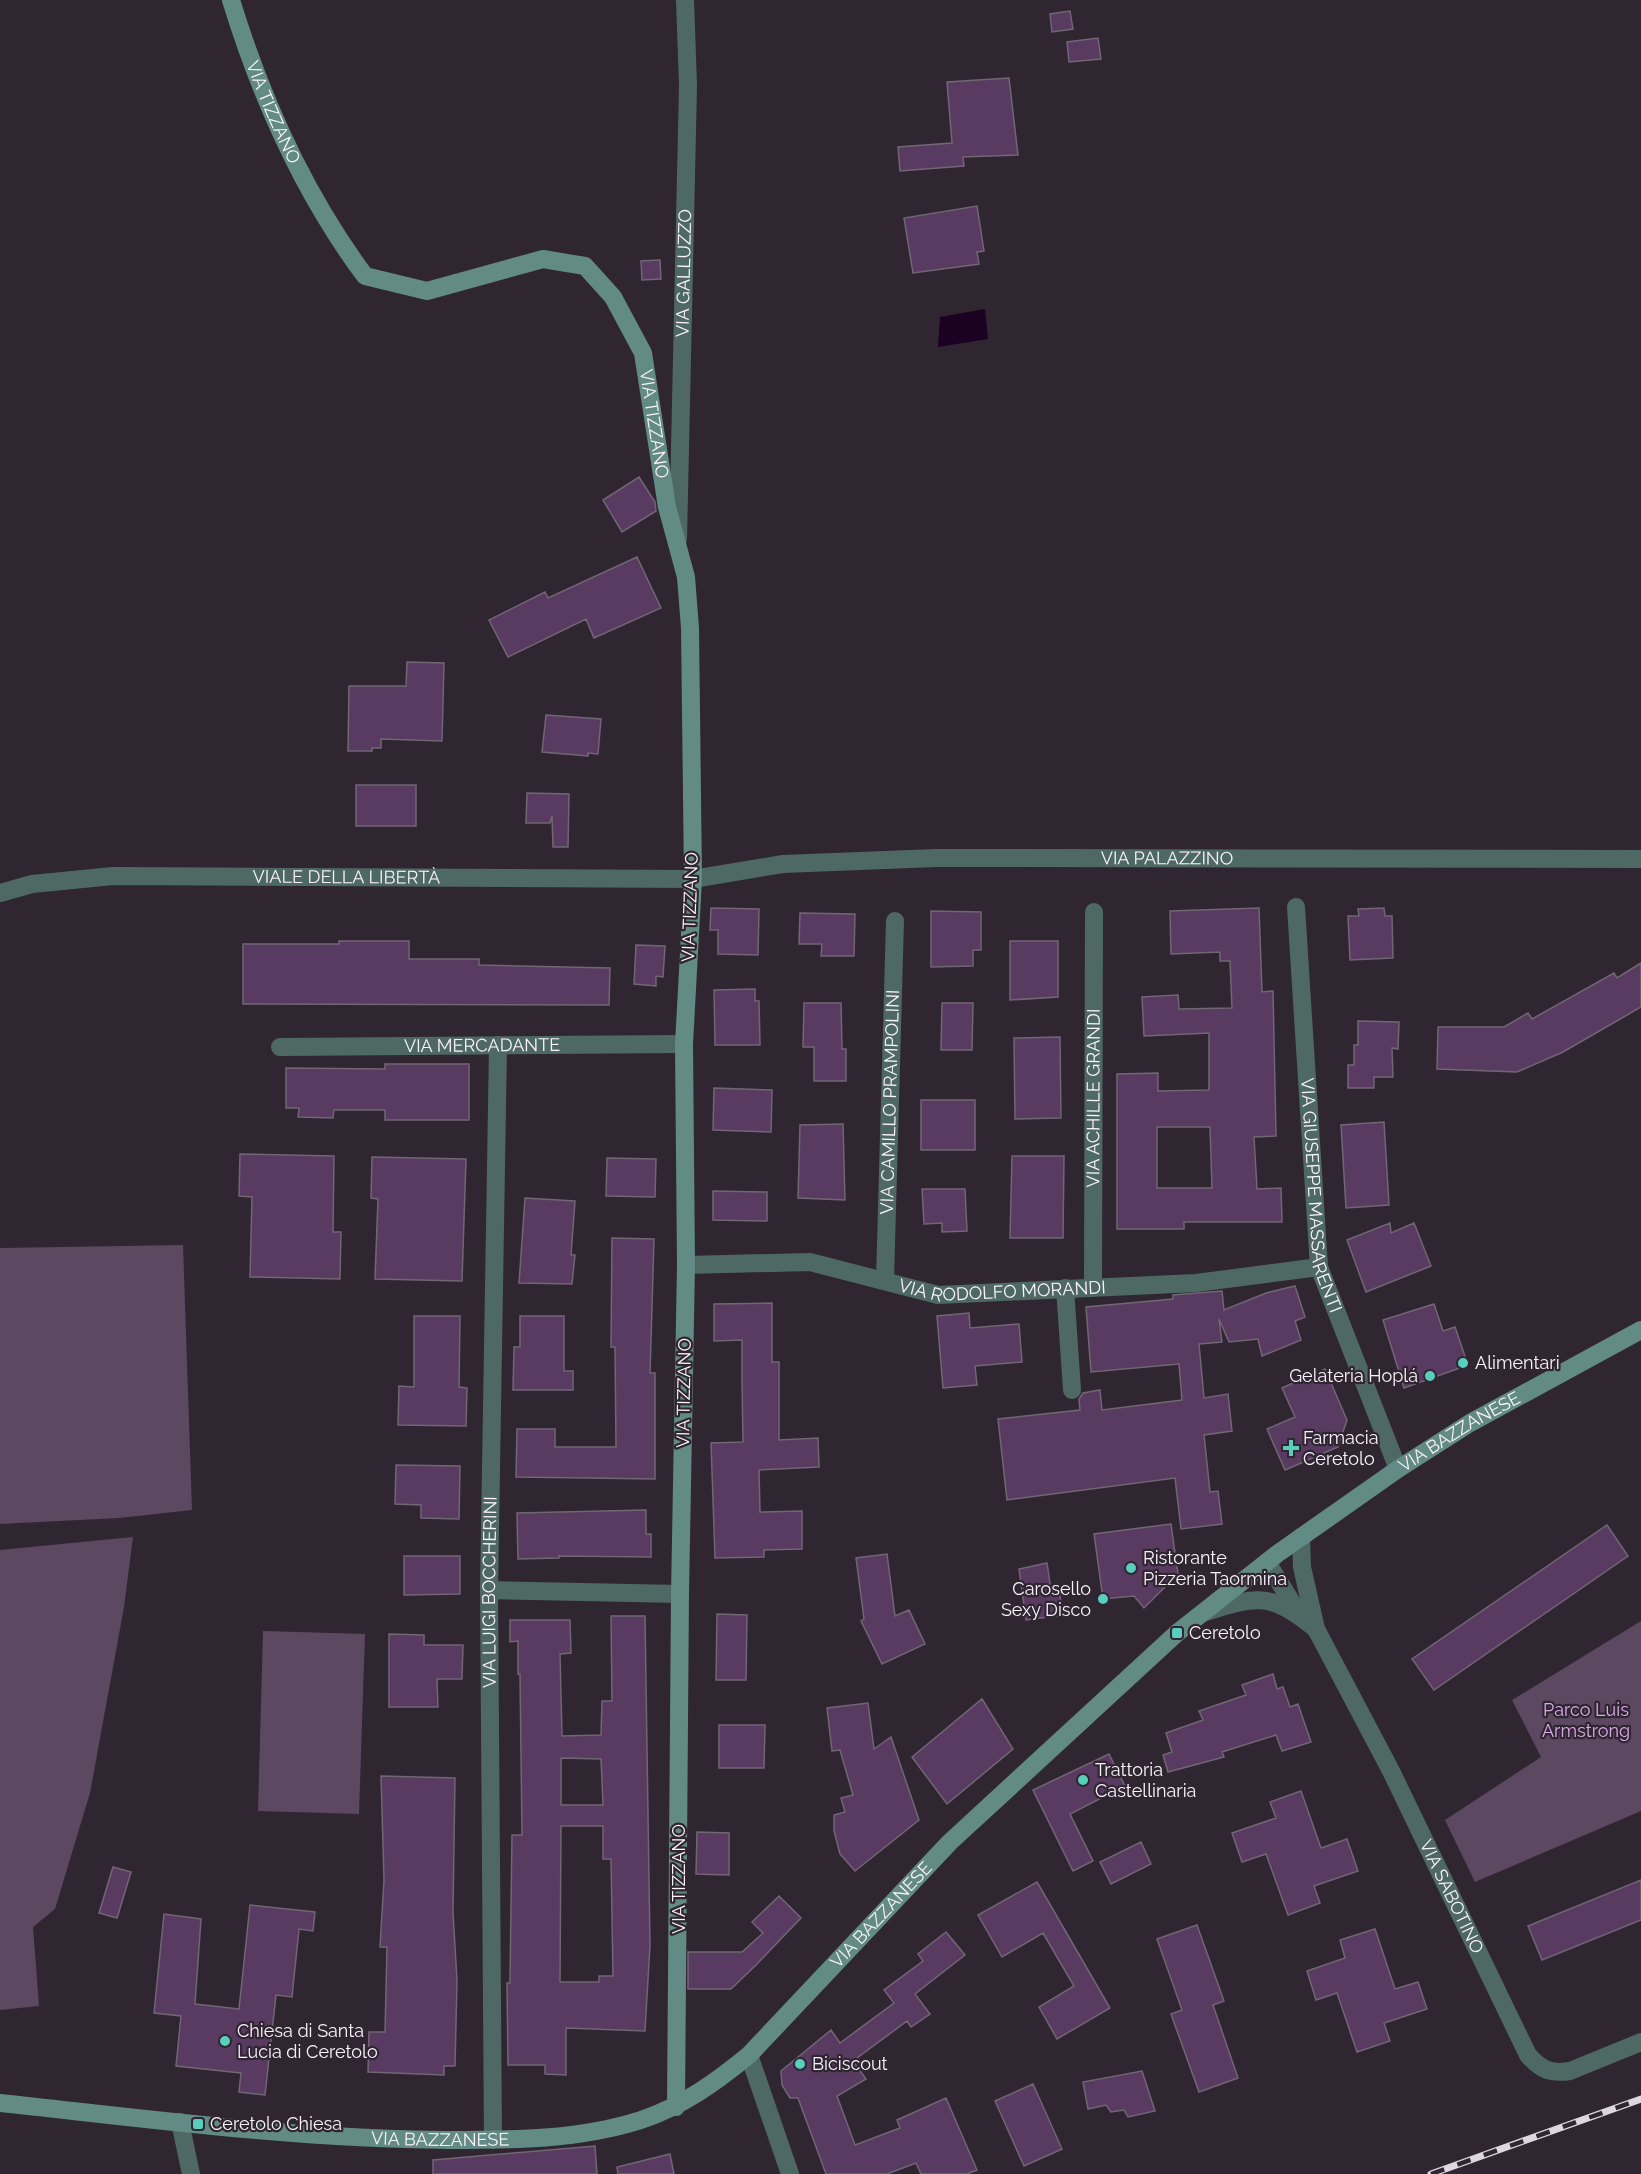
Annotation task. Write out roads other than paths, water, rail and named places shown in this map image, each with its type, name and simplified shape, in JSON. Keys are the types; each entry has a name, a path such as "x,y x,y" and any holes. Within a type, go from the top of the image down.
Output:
{"street":[{"name":"VIA TIZZANO","path":"231,0 269,105 300,171 365,276 427,291 543,259 585,266 613,297 643,353 667,507 686,577 690,628 693,879 684,1044 686,1265 680,1594 676,2107"},
{"name":"VIA GALLUZZO","path":"678,547 688,86 684,0"},
{"name":"VIA PALAZZINO","path":"693,879 783,864 936,858 1641,859"},
{"name":"VIALE DELLA LIBERTÀ","path":"0,893 32,884 113,876 693,879"},
{"name":"VIA GIUSEPPE MASSARENTI","path":"1296,907 1319,1267 1398,1469"},
{"name":"VIA ACHILLE GRANDI","path":"1092,1286 1094,912"},
{"name":"VIA CAMILLO PRAMPOLINI","path":"885,1280 895,921"},
{"name":"VIA MERCADANTE","path":"280,1047 684,1044"},
{"name":"VIA LUIGI BOCCHERINI","path":"493,2140 489,1590 498,1045"},
{"name":"VIA RODOLFO MORANDI","path":"686,1265 810,1262 938,1295 1092,1286 1196,1283 1319,1267"},
{"path":"1065,1288 1072,1390"},
{"name":"VIA BAZZANESE","path":"0,2103 180,2122 409,2140 493,2140 572,2136 639,2121 676,2107 713,2085 749,2055 950,1842 1177,1633 1301,1536 1398,1469 1531,1388 1641,1330"},
{"path":"1301,1536 1309,1624"},
{"path":"1268,1562 1309,1624"},
{"path":"489,1590 680,1594"},
{"path":"1204,1613 1242,1600 1264,1600 1280,1604 1309,1624"},
{"name":"VIA SABOTINO","path":"1309,1624 1391,1771 1528,2055 1544,2069 1559,2073 1570,2071 1641,2042"},
{"path":"749,2055 790,2174"},
{"path":"180,2122 191,2174"}],"railway":[{"path":"1431,2174 1641,2099"}],"place":[{"name":"Alimentari","path":"1463,1363"},
{"name":"Gelateria Hoplá","path":"1430,1376"},
{"name":"Farmacia Ceretolo","path":"1291,1448"},
{"name":"Ristorante Pizzeria Taormina","path":"1131,1568"},
{"name":"Carosello Sexy Disco","path":"1103,1599"},
{"name":"Ceretolo","path":"1177,1633"},
{"name":"Trattoria Castellinaria","path":"1083,1780"},
{"name":"Chiesa di Santa Lucia di Ceretolo","path":"225,2041"},
{"name":"Biciscout","path":"800,2064"},
{"name":"Ceretolo Chiesa","path":"198,2124"}],"park label":[{"name":"Parco Luis Armstrong","path":"1586,1720"}]}
